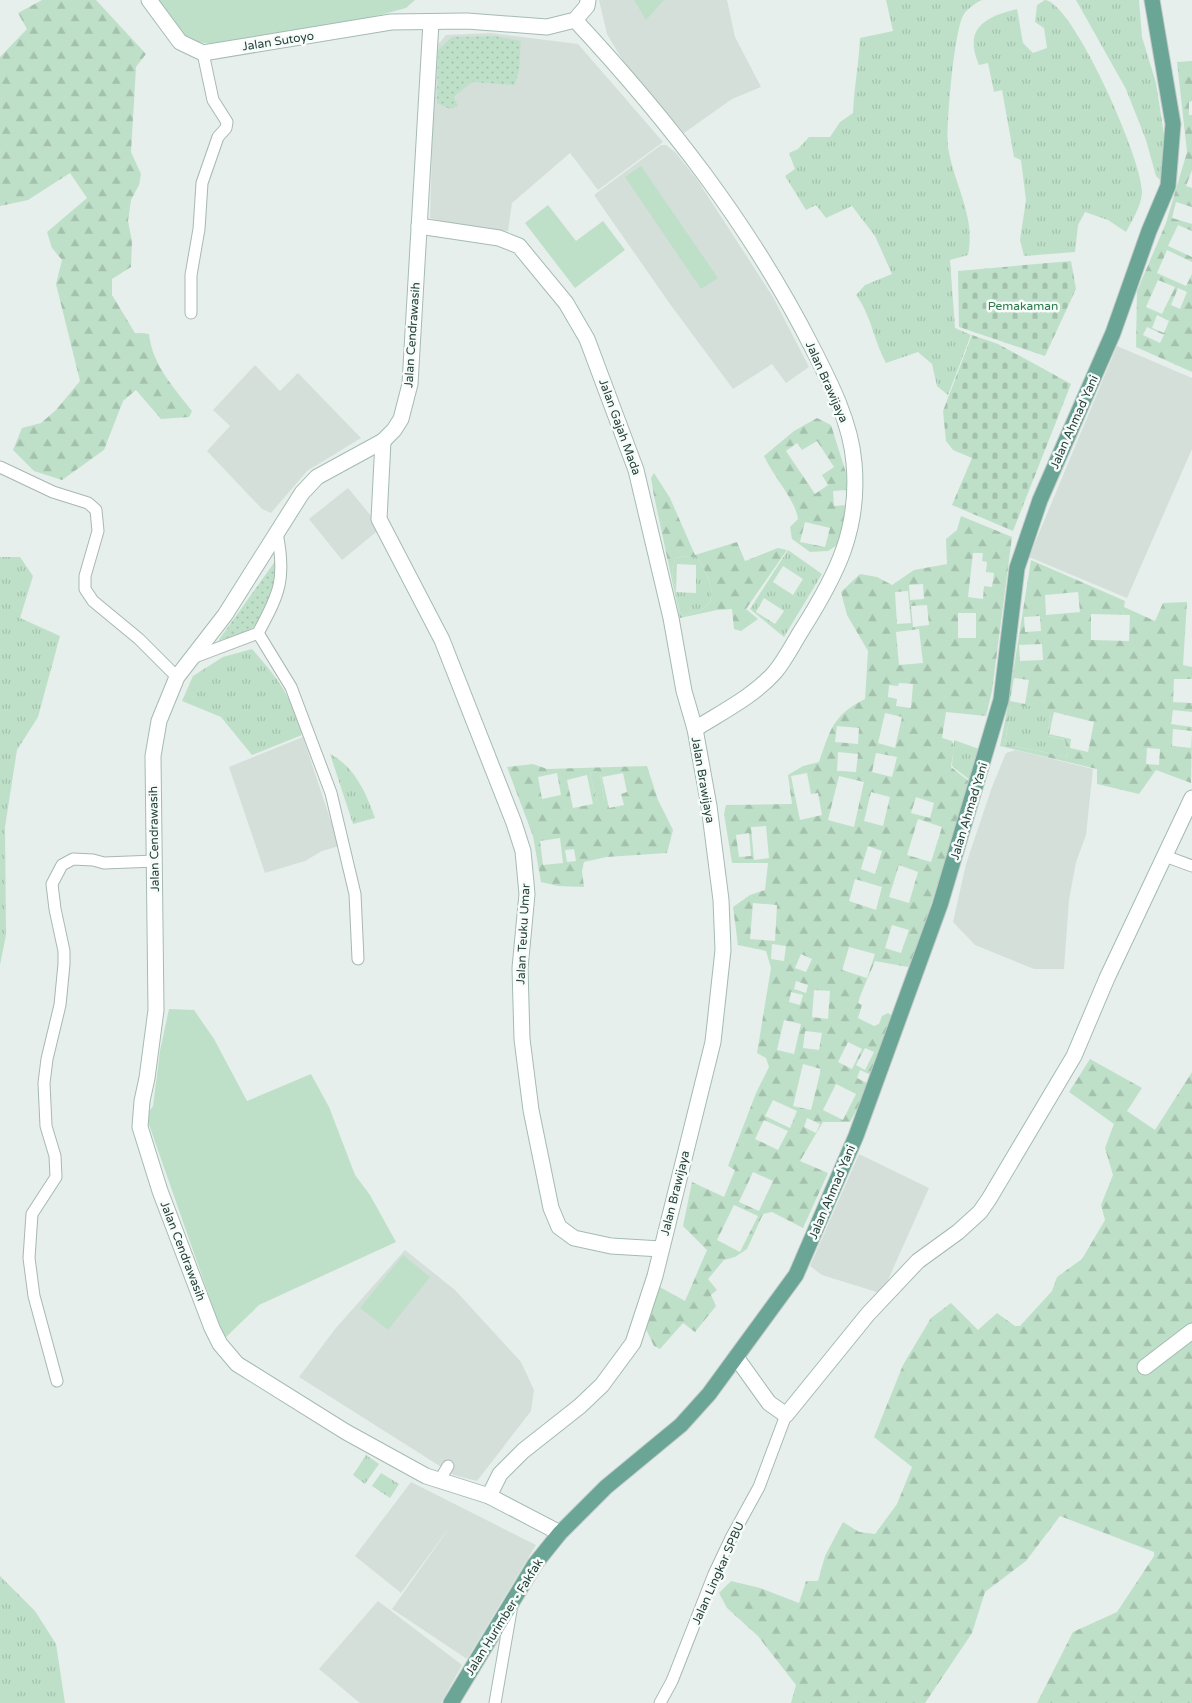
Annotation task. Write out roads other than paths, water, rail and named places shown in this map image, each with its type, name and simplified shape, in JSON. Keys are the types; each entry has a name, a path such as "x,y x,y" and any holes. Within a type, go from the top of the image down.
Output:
{"main road":[{"path":"149,0 180,42 203,53"},
{"path":"575,20 587,6 588,0"},
{"name":"Jalan Ahmad Yani","path":"560,1533 606,1487 681,1425 736,1357 796,1275 856,1136 940,905 1001,700 1015,577 1022,547 1048,481 1113,333 1149,231 1168,186 1173,124 1152,0"},
{"name":"Jalan Sutoyo","path":"203,53 391,22 476,22 547,28 575,20"},
{"name":"Jalan Brawijaya","path":"489,1496 496,1479 507,1466 580,1406 618,1366 633,1342 655,1276 660,1249 713,1042 724,950 721,900 709,806 695,729 748,694 775,672 814,611 833,576 849,538 854,505 854,461 841,411 795,313 738,218 685,148 610,58 575,20"},
{"name":"Jalan Cendrawasih","path":"431,22 410,384 401,419 383,441 317,477 302,492 225,615 177,677 159,721 153,756 156,1010 142,1101 140,1127 160,1191 212,1328 220,1344 237,1364 346,1432 420,1473 439,1481 489,1496 560,1533"},
{"name":"Jalan Gajah Mada","path":"419,226 499,238 518,246 546,279 579,324 609,394 636,470 670,618 684,691 695,729"},
{"name":"Jalan Teuku Umar","path":"383,441 379,519 442,640 514,823 523,851 527,894 520,968 522,1039 531,1110 551,1208 559,1227 574,1238 611,1246 660,1249"},
{"path":"736,1357 769,1403 786,1415 868,1314 894,1286 924,1255 968,1223 989,1198 1074,1056 1107,978 1192,798"},
{"path":"1145,1367 1192,1331"},
{"name":"Jalan Hurimber - Fakfak","path":"451,1703 535,1564 560,1533"}],"street":[{"path":"191,313 191,275 199,228 202,183 218,137 226,128 227,122 214,100 203,53"},
{"path":"0,467 53,492 88,503 96,510 98,531 84,583 88,596 97,606 139,639 177,677"},
{"path":"192,658 258,633 280,588 283,567 277,533"},
{"path":"258,633 278,664 298,703 331,793 355,894 358,959"},
{"path":"1165,856 1192,866"},
{"path":"58,1381 34,1296 29,1258 32,1214 56,1177 55,1156 46,1126 44,1083 48,1051 60,1005 64,951 54,909 52,884 62,865 73,859 93,860 104,863 155,861"},
{"name":"Jalan Lingkar SPBU","path":"660,1703 672,1681 727,1547 759,1487 786,1415"},
{"path":"439,1481 448,1466"},
{"path":"495,1703 513,1601"}],"park label":[{"name":"Pemakaman","path":"1023,306"}]}
